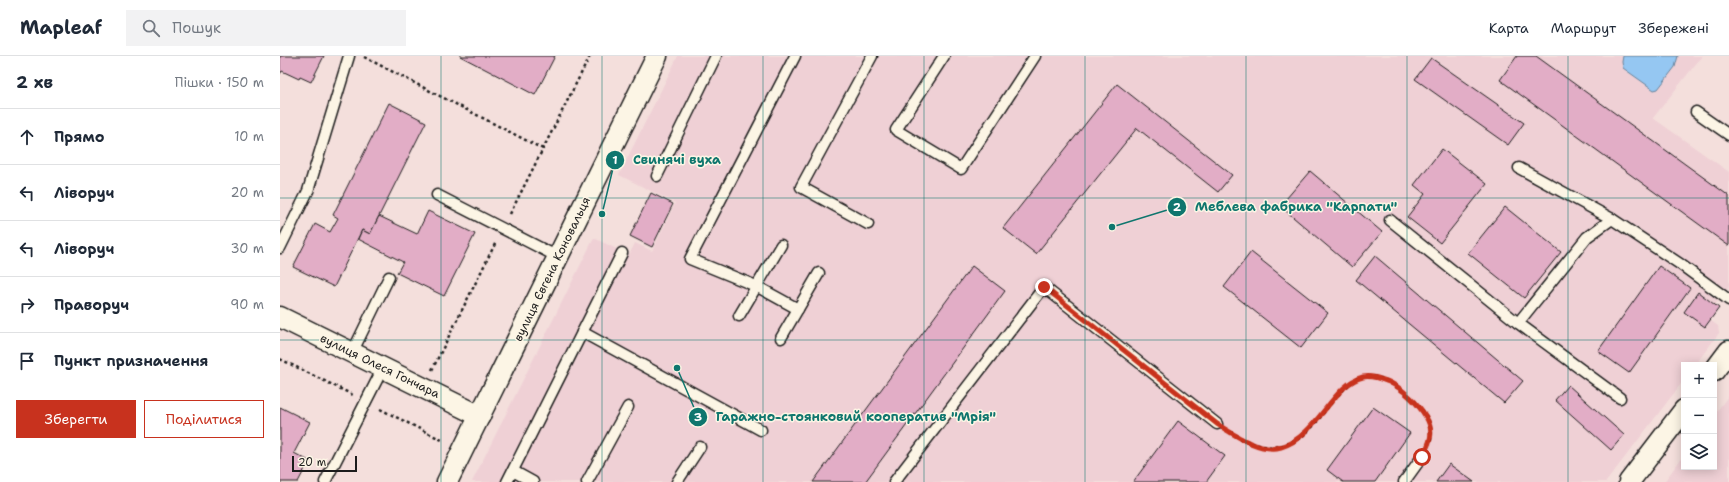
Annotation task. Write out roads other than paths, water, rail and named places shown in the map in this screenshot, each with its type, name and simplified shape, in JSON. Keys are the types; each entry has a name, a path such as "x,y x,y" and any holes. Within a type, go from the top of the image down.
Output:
{"street":[{"name":"вулиця Євгена Коновальця","path":"447,482 658,56"},
{"name":"вулиця Олеся Гончара","path":"280,317 480,416"},
{"path":"1717,367 1729,351"},
{"path":"1629,482 1681,414"}],"lane":[{"path":"280,248 308,191 349,56"},
{"path":"657,176 716,56"},
{"path":"795,56 690,259 756,286 798,309"},
{"path":"868,224 801,187 872,56"},
{"path":"944,56 896,130 961,169 1035,56"},
{"path":"1696,112 1729,135"},
{"path":"1519,168 1612,219 1680,264 1729,300"},
{"path":"437,194 558,257"},
{"path":"1518,323 1587,236 1612,219"},
{"path":"1390,220 1518,323 1620,398"},
{"path":"739,316 781,246"},
{"path":"507,482 622,253"},
{"path":"781,338 820,273"},
{"path":"352,352 390,277"},
{"path":"894,482 1044,287 1217,424"},
{"path":"582,332 761,430"},
{"path":"325,482 383,368"},
{"path":"587,482 628,407"},
{"path":"677,482 700,447"},
{"path":"1404,482 1422,457"},
{"path":"513,471 533,482"}],"water":[{"path":"1623,56 1678,56 1675,67 1658,89 1654,90 1623,68"}],"place":[{"name":"Свинячі вуха","path":"602,214"},
{"name":"Меблева фабрика \"Карпати\"","path":"1112,227"},
{"name":"Гаражно-стоянковий кооператив \"Мрія\"","path":"677,368"}]}
